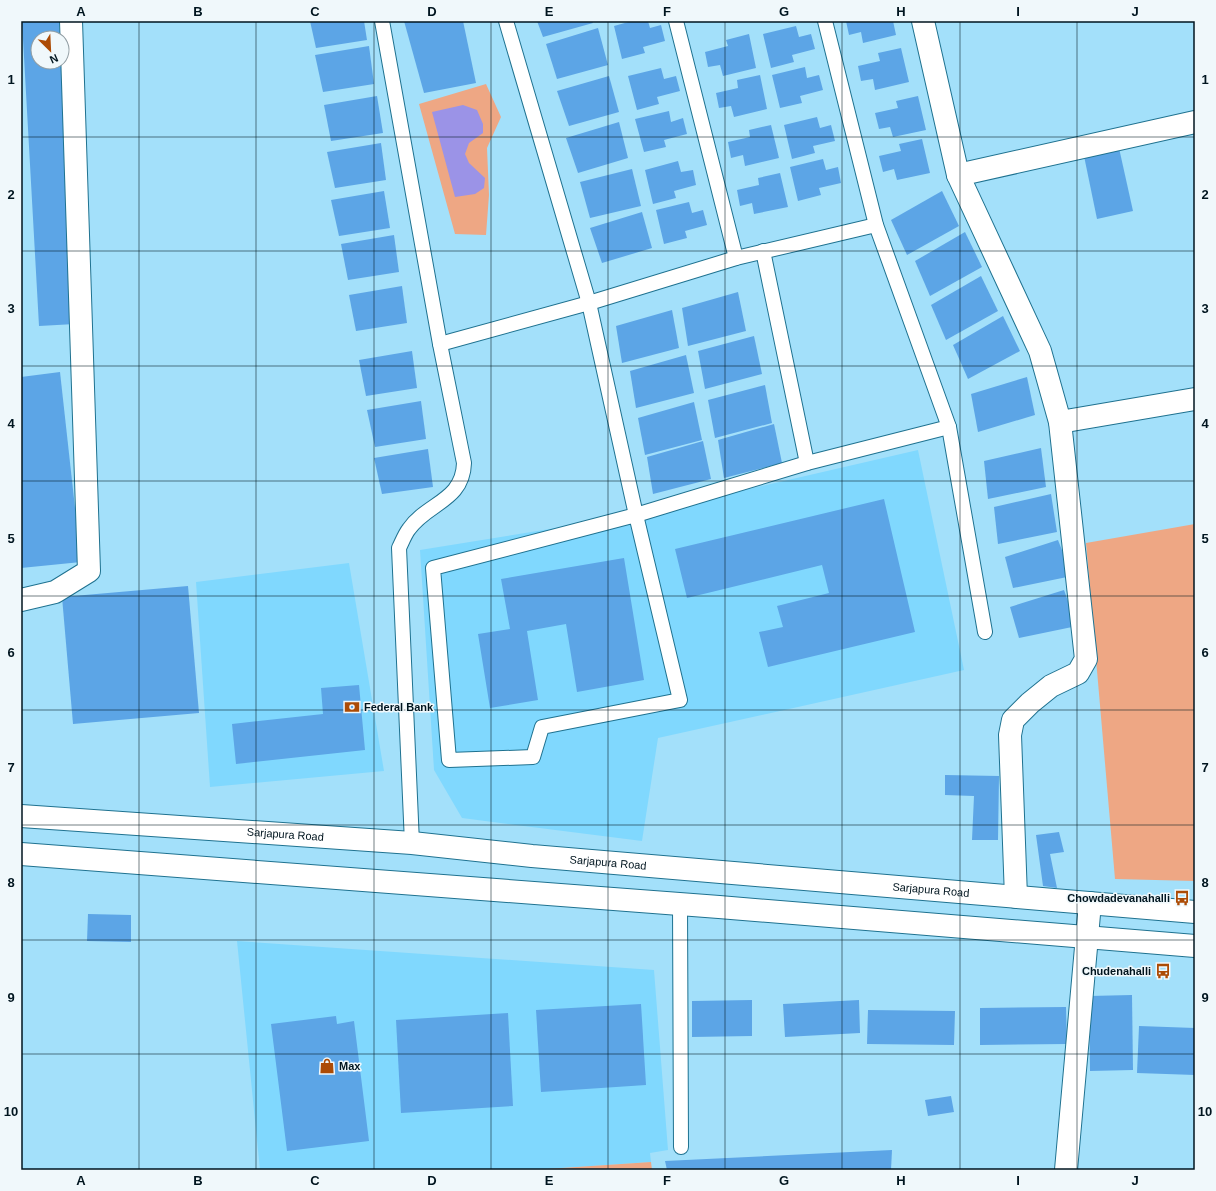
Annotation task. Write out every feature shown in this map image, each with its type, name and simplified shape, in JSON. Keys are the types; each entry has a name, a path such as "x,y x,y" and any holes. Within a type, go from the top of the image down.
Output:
{"main road":[{"path":"21,600 55,592 89,571 71,21"},
{"path":"923,21 958,175 1040,351 1060,422 1086,659 1078,673 1051,686 1030,703 1014,720 1010,735 1016,897"},
{"path":"958,175 1195,122"},
{"path":"1060,422 1195,399"},
{"name":"Sarjapura Road","path":"21,816 412,843 532,856 1195,912"},
{"path":"21,854 680,904 1195,946"},
{"path":"1066,1170 1090,903"}],"lane":[{"path":"382,21 440,344 464,464 464,475 459,485 446,499 409,528 400,548 412,843"},
{"path":"506,21 589,303 636,515 680,700 542,727 533,758 449,760 434,568 636,515 807,463 949,427"},
{"path":"676,21 736,258"},
{"path":"825,21 876,225 949,427 985,632"},
{"path":"440,344 589,303 736,258 876,225"},
{"path":"763,251 807,463"},
{"path":"680,904 681,1147"}],"shaded area":[{"path":"486,84 501,117 487,148 489,195 486,235 455,234 419,104"},
{"path":"463,105 477,110 483,124 483,133 469,143 465,154 469,163 485,178 484,188 475,194 455,197 432,112"},
{"path":"918,450 964,670 658,738 642,841 462,818 434,770 420,550 636,515"},
{"path":"1195,524 1195,881 1115,879 1086,543"},
{"path":"349,563 384,771 210,787 196,582"},
{"path":"237,941 654,970 668,1150 650,1153 651,1162 532,1170 260,1170"},
{"path":"651,1162 652,1170 532,1170"}],"building":[{"path":"22,21 59,21 60,30 30,30 30,70 61,70 75,324 39,326"},
{"path":"310,21 364,21 367,40 316,48"},
{"path":"404,21 463,21 476,83 424,93"},
{"path":"537,21 592,21 593,23 543,37"},
{"path":"632,21 648,21 650,28 661,25 665,41 643,47 645,53 622,59 614,26"},
{"path":"846,21 893,21 896,35 863,43 861,32 849,35"},
{"path":"796,26 799,37 811,34 815,49 792,55 794,62 771,68 763,34"},
{"path":"598,28 608,65 557,79 546,44"},
{"path":"749,34 756,68 723,76 720,65 708,67 705,52 728,46 726,40"},
{"path":"369,46 374,84 323,92 315,55"},
{"path":"901,48 909,82 875,90 873,79 861,81 858,66 880,61 878,53"},
{"path":"805,67 807,78 819,75 823,90 800,96 802,103 780,108 772,75"},
{"path":"661,68 664,79 676,76 680,91 657,97 659,104 637,110 628,76"},
{"path":"760,75 767,109 734,117 731,106 719,108 716,93 738,88 737,80"},
{"path":"609,76 619,112 569,126 557,91"},
{"path":"377,96 383,133 331,141 324,105"},
{"path":"918,96 926,130 893,137 890,127 879,129 875,113 898,108 896,101"},
{"path":"669,111 671,122 683,118 687,134 664,140 666,147 644,152 635,119"},
{"path":"817,117 820,128 831,125 835,141 813,146 815,153 792,159 784,125"},
{"path":"619,122 628,158 578,173 566,138"},
{"path":"771,125 779,158 745,166 743,155 731,158 728,142 750,137 749,130"},
{"path":"922,139 930,173 897,180 894,169 883,172 879,156 901,151 899,144"},
{"path":"381,143 386,180 335,188 327,152"},
{"path":"1119,148 1133,211 1097,219 1084,156"},
{"path":"823,159 826,170 838,167 841,183 819,188 821,195 798,201 790,167"},
{"path":"678,161 681,172 693,170 696,185 674,191 676,198 653,204 645,170"},
{"path":"632,169 641,206 590,218 580,182"},
{"path":"780,173 788,207 754,214 752,203 740,206 737,190 759,185 758,178"},
{"path":"384,191 390,228 339,236 331,200"},
{"path":"942,191 959,226 907,255 891,220"},
{"path":"689,202 692,213 703,210 707,225 685,231 687,238 664,244 656,210"},
{"path":"642,212 652,248 602,263 590,228"},
{"path":"965,232 982,267 930,296 915,261"},
{"path":"394,235 399,272 348,280 341,244"},
{"path":"981,276 998,311 946,340 931,305"},
{"path":"402,286 407,323 356,331 349,295"},
{"path":"738,292 746,331 688,346 682,308"},
{"path":"672,310 679,348 622,363 616,326"},
{"path":"1003,316 1020,351 968,379 953,345"},
{"path":"754,336 762,374 705,389 698,351"},
{"path":"412,351 417,388 366,396 359,360"},
{"path":"686,355 694,393 636,408 630,371"},
{"path":"60,372 81,562 21,568 21,377"},
{"path":"1027,377 1035,415 978,432 971,394"},
{"path":"765,385 772,423 715,438 708,400"},
{"path":"421,401 426,439 375,447 367,410"},
{"path":"694,402 702,440 645,455 638,418"},
{"path":"774,424 782,463 724,478 718,440"},
{"path":"703,441 711,479 653,494 647,457"},
{"path":"1041,448 1046,487 988,499 984,461"},
{"path":"428,449 433,487 382,494 374,458"},
{"path":"1051,494 1057,532 998,544 994,507"},
{"path":"884,499 915,632 768,667 759,632 783,627 777,606 829,593 822,565 687,598 675,549"},
{"path":"1058,540 1072,576 1013,588 1005,557"},
{"path":"624,558 644,680 577,692 566,624 527,631 538,700 490,708 478,634 510,629 501,579"},
{"path":"188,586 199,713 73,724 62,597"},
{"path":"1064,590 1077,626 1019,638 1010,607"},
{"path":"359,685 365,750 236,764 232,724 323,714 321,688"},
{"path":"945,775 999,776 998,840 972,840 974,796 945,795"},
{"path":"1059,832 1064,852 1050,854 1057,888 1043,886 1036,835"},
{"path":"88,914 131,915 131,942 87,941"},
{"path":"1132,995 1133,1070 1090,1071 1089,996"},
{"path":"752,1000 752,1036 692,1037 692,1001"},
{"path":"859,1000 860,1033 785,1037 783,1004"},
{"path":"641,1004 646,1085 541,1092 536,1010"},
{"path":"1066,1007 1067,1044 980,1045 980,1008"},
{"path":"868,1010 955,1011 954,1045 867,1044"},
{"path":"508,1013 513,1106 401,1113 396,1020"},
{"path":"336,1016 337,1024 354,1021 369,1141 287,1151 271,1024"},
{"path":"1139,1026 1195,1028 1195,1075 1137,1073"},
{"path":"951,1096 954,1112 928,1116 925,1100"},
{"path":"892,1150 891,1170 667,1170 665,1161"}],"place":[{"name":"Federal Bank","path":"352,707"},
{"name":"Chowdadevanahalli","path":"1182,898"},
{"name":"Chudenahalli","path":"1163,971"},
{"name":"Max","path":"327,1066"}]}
